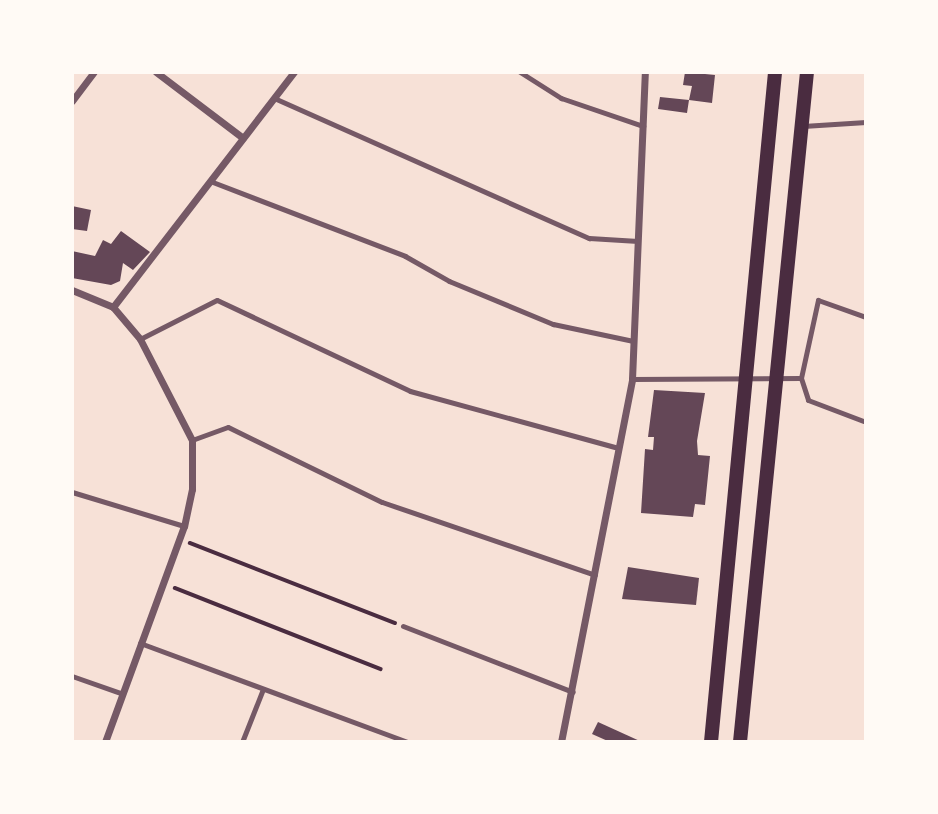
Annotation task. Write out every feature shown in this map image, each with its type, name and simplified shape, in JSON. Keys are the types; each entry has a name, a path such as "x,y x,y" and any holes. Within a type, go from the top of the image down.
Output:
{"main road":[{"path":"711,742 775,72"},
{"path":"740,742 807,72"}],"street":[{"path":"72,101 94,72"},
{"path":"156,72 243,138"},
{"path":"113,307 294,72"},
{"path":"561,742 573,692 632,379 645,72"},
{"path":"72,290 113,307 140,339 192,440 192,489 184,526 105,742"}],"lane":[{"path":"520,72 561,98 643,126"},
{"path":"274,98 589,238 638,241"},
{"path":"802,126 866,122"},
{"path":"210,181 405,256 449,281 553,324 634,341"},
{"path":"140,339 217,300 410,391 618,448"},
{"path":"866,317 818,300 801,378 808,400 866,422"},
{"path":"632,379 801,378"},
{"path":"192,440 228,427 382,502 595,575"},
{"path":"866,429 866,457"},
{"path":"72,492 184,526"},
{"path":"403,626 573,692"},
{"path":"140,643 408,742"},
{"path":"72,676 123,694"},
{"path":"242,742 263,688"}],"path":[{"path":"180,539 403,626"},
{"path":"163,583 380,669"}],"building":[{"path":"685,72 715,75 712,103 689,100 692,86 683,85"},
{"path":"660,97 689,100 687,113 658,109"},
{"path":"72,206 91,210 87,231 72,229"},
{"path":"121,231 150,252 133,270 123,263 120,281 111,285 72,278 72,251 95,256 103,240 111,244"},
{"path":"654,390 705,393 697,441 698,455 710,456 705,505 695,504 693,517 641,513 645,449 653,450 654,437 648,437"},
{"path":"628,567 699,578 696,605 622,599"},
{"path":"598,722 642,742 610,742 592,734"}]}
